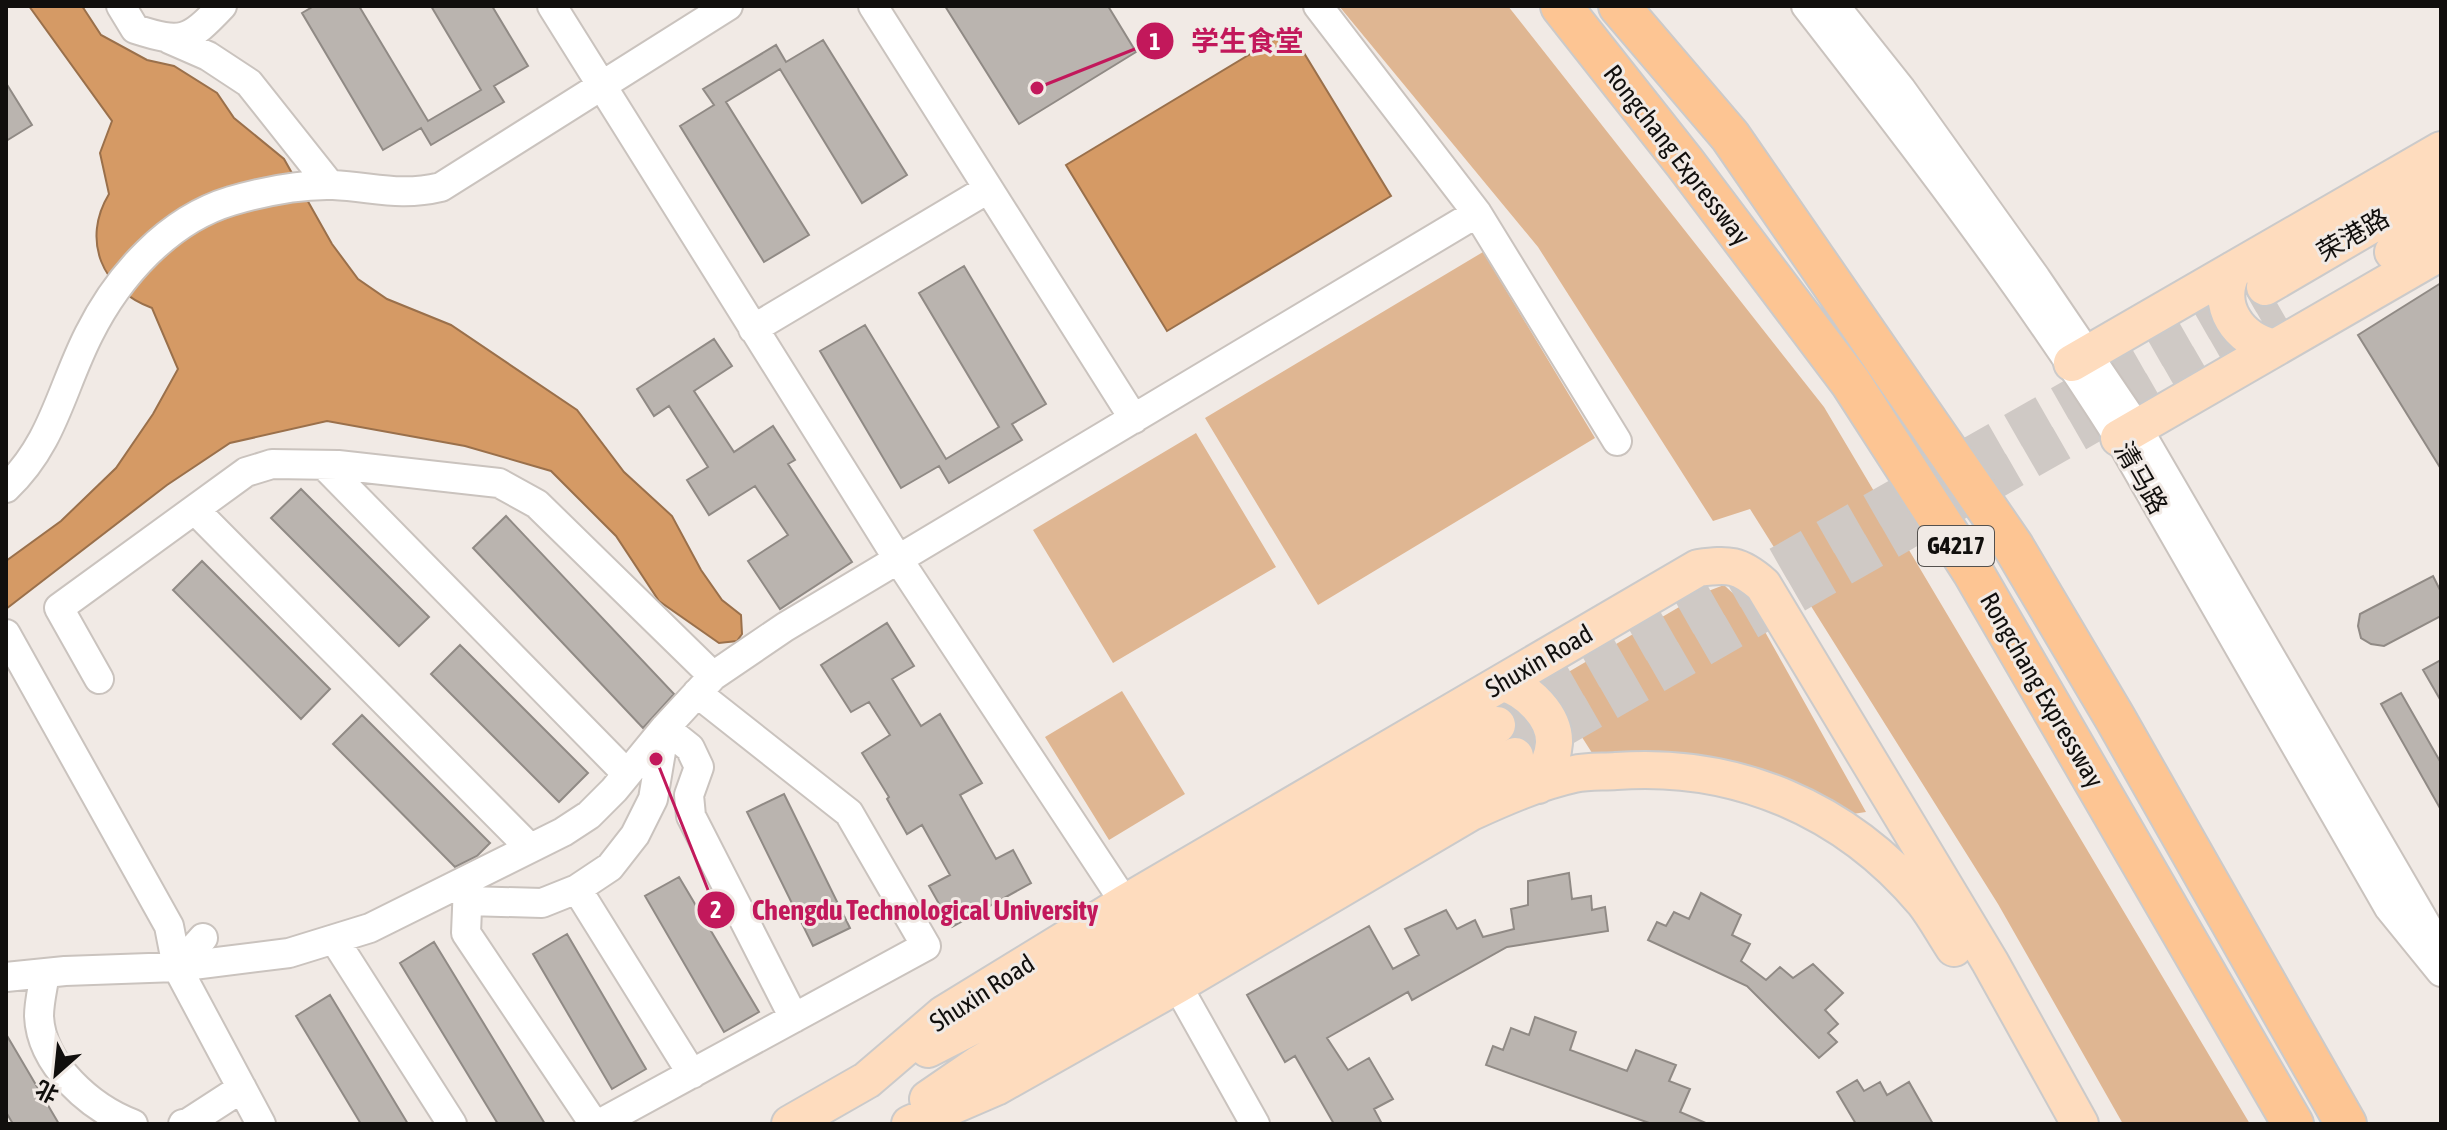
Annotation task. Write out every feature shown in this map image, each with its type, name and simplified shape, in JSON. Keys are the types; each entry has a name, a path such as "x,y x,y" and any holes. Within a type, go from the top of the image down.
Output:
{"highway":[{"name":"Rongchang Expressway","path":"1561,6 1685,163 1859,395 1973,572 2293,1124"},
{"name":"Rongchang Expressway","path":"1619,6 1730,136 2013,546 2346,1124"}],"main road":[{"path":"2080,358 2441,150"},
{"name":"荣港路","path":"2275,317 2441,184"},
{"name":"荣港路","path":"2275,317 2441,224"},
{"path":"2128,433 2275,317 2441,252"},
{"path":"2233,270 2225,284 2225,301 2240,328 2252,340 2275,317"},
{"name":"Shuxin Road","path":"790,1124 867,1080 944,1014 1125,903 1698,568 1716,565 1747,571 1763,585 1990,962 2080,1124"},
{"path":"1792,635 1776,644 1909,867 1924,903 1986,997 2056,1124"},
{"path":"1503,683 1524,692 1547,719 1554,740 1550,762 1538,785"},
{"path":"867,1080 979,1023 1497,725"},
{"path":"890,1124 979,1064 1515,756"},
{"path":"910,1124 996,1087 1177,985 1471,812 1519,790 1576,774 1654,768 1717,775 1802,805 1831,821 1881,859 1924,903"}],"street":[{"path":"121,6 135,29 169,39 208,56 249,83 330,185"},
{"path":"169,39 198,31 222,6"},
{"path":"552,6 898,559 1125,903"},
{"path":"6,488 38,451 101,312 128,274 187,220 228,202 267,192 330,185 418,193 441,187 728,6"},
{"path":"873,6 1134,419"},
{"path":"1318,6 1477,213 1617,441"},
{"name":"清马路","path":"1806,6 2080,358"},
{"name":"清马路","path":"1835,6 1901,89 2080,358 2441,951"},
{"path":"753,329 988,189"},
{"path":"6,977 177,967 289,953 370,928 468,890 530,848 589,815 705,685 785,627 1477,213"},
{"name":"清马路","path":"2128,433 2389,908 2441,972"},
{"path":"99,679 59,608 246,472 272,464 324,465 499,483 537,504 705,685 849,813 926,946 597,1124 466,933 468,890"},
{"path":"324,465 627,774"},
{"path":"195,510 530,848"},
{"path":"8,638 129,829 169,926 177,967 261,1124"},
{"path":"468,890 542,903 577,889 610,867 635,835 653,799 665,728"},
{"path":"665,728 690,748 699,767 689,795 691,816 794,1018"},
{"path":"577,889 692,1074"},
{"path":"177,967 203,938"},
{"path":"334,939 452,1124"},
{"path":"45,973 39,1018 50,1053 76,1089 108,1114 133,1124"},
{"path":"1177,985 1255,1124"},
{"path":"183,1124 242,1088"}],"shaded area":[{"path":"29,6 82,6 101,35 147,60 174,66 217,93 234,118 284,159 332,244 358,279 387,299 451,325 577,410 624,472 672,516 701,570 722,600 741,615 742,634 737,641 719,643 659,601 616,536 551,471 465,446 327,421 230,443 167,485 6,609 6,561 61,521 116,468 153,414 178,369 152,308 120,289 101,262 97,229 109,194 100,153 112,121"},
{"path":"1339,6 1508,6 1824,407 2250,1124 2123,1124 1998,904 1750,509 1713,521 1538,247"},
{"path":"1290,30 1391,196 1167,331 1066,165"},
{"path":"1483,252 1595,438 1318,605 1205,418"},
{"path":"1196,433 1276,567 1113,663 1033,530"},
{"path":"1724,585 1755,614 1866,812 1846,815 1594,756 1548,684 1703,593"},
{"path":"1122,691 1185,794 1109,840 1045,737"}],"building":[{"path":"314,6 359,6 428,121 481,90 431,6 492,6 528,66 494,86 504,102 431,145 421,128 383,150 302,13"},
{"path":"945,6 1108,6 1136,52 1019,124"},
{"path":"823,40 907,175 862,203 780,69 726,102 809,235 764,262 680,126 714,105 703,89 776,45 786,62"},
{"path":"6,83 32,125 6,141"},
{"path":"964,266 1046,404 1012,424 1022,440 949,483 939,466 901,488 820,351 865,325 946,459 999,427 919,293"},
{"path":"2441,283 2441,469 2358,335"},
{"path":"714,339 732,366 694,391 734,452 773,426 795,460 788,464 852,562 780,609 748,561 788,535 755,486 709,515 687,480 708,467 669,406 654,416 637,389"},
{"path":"301,489 429,617 399,646 271,518"},
{"path":"506,516 674,694 643,728 473,548"},
{"path":"202,561 330,689 301,719 173,590"},
{"path":"2433,576 2441,592 2441,616 2384,646 2361,638 2358,626 2360,614"},
{"path":"887,623 914,666 892,679 921,726 940,714 982,783 960,795 996,859 1013,850 1031,883 952,927 929,886 950,875 922,825 907,834 862,753 890,735 869,702 851,712 821,665"},
{"path":"460,645 588,773 559,802 431,674"},
{"path":"2441,660 2441,701 2423,670"},
{"path":"2401,693 2441,763 2441,810 2381,704"},
{"path":"362,715 490,843 477,856 455,867 333,744"},
{"path":"784,794 850,928 813,946 747,812"},
{"path":"1569,873 1572,899 1591,896 1592,910 1605,907 1608,931 1507,947 1412,1000 1408,992 1327,1038 1348,1070 1369,1058 1393,1099 1374,1109 1382,1124 1334,1124 1295,1056 1285,1062 1247,995 1369,926 1393,969 1419,955 1405,929 1446,910 1457,929 1475,920 1483,937 1514,929 1511,909 1528,905 1528,881"},
{"path":"679,877 759,1012 724,1032 645,896"},
{"path":"1701,893 1741,915 1732,935 1750,944 1741,961 1766,980 1780,967 1793,978 1813,964 1843,993 1825,1010 1838,1024 1828,1033 1837,1042 1819,1058 1747,986 1648,940 1657,922 1666,926 1674,912 1689,919"},
{"path":"567,934 646,1069 612,1089 533,954"},
{"path":"434,942 545,1124 498,1124 400,963"},
{"path":"330,995 408,1124 361,1124 296,1016"},
{"path":"1535,1017 1576,1032 1570,1050 1627,1071 1636,1050 1676,1065 1669,1081 1690,1089 1680,1112 1708,1124 1652,1124 1486,1065 1493,1046 1503,1050 1511,1028 1529,1035"},
{"path":"6,1034 59,1124 13,1124 6,1112"},
{"path":"1857,1080 1864,1091 1880,1082 1887,1095 1909,1082 1933,1124 1856,1124 1837,1092"}],"tunnel":[{"path":"1497,725 2265,287"},
{"path":"1515,756 2284,315"}],"place":[{"name":"学生食堂","path":"1037,88"},
{"name":"Chengdu Technological University","path":"656,759"}]}
